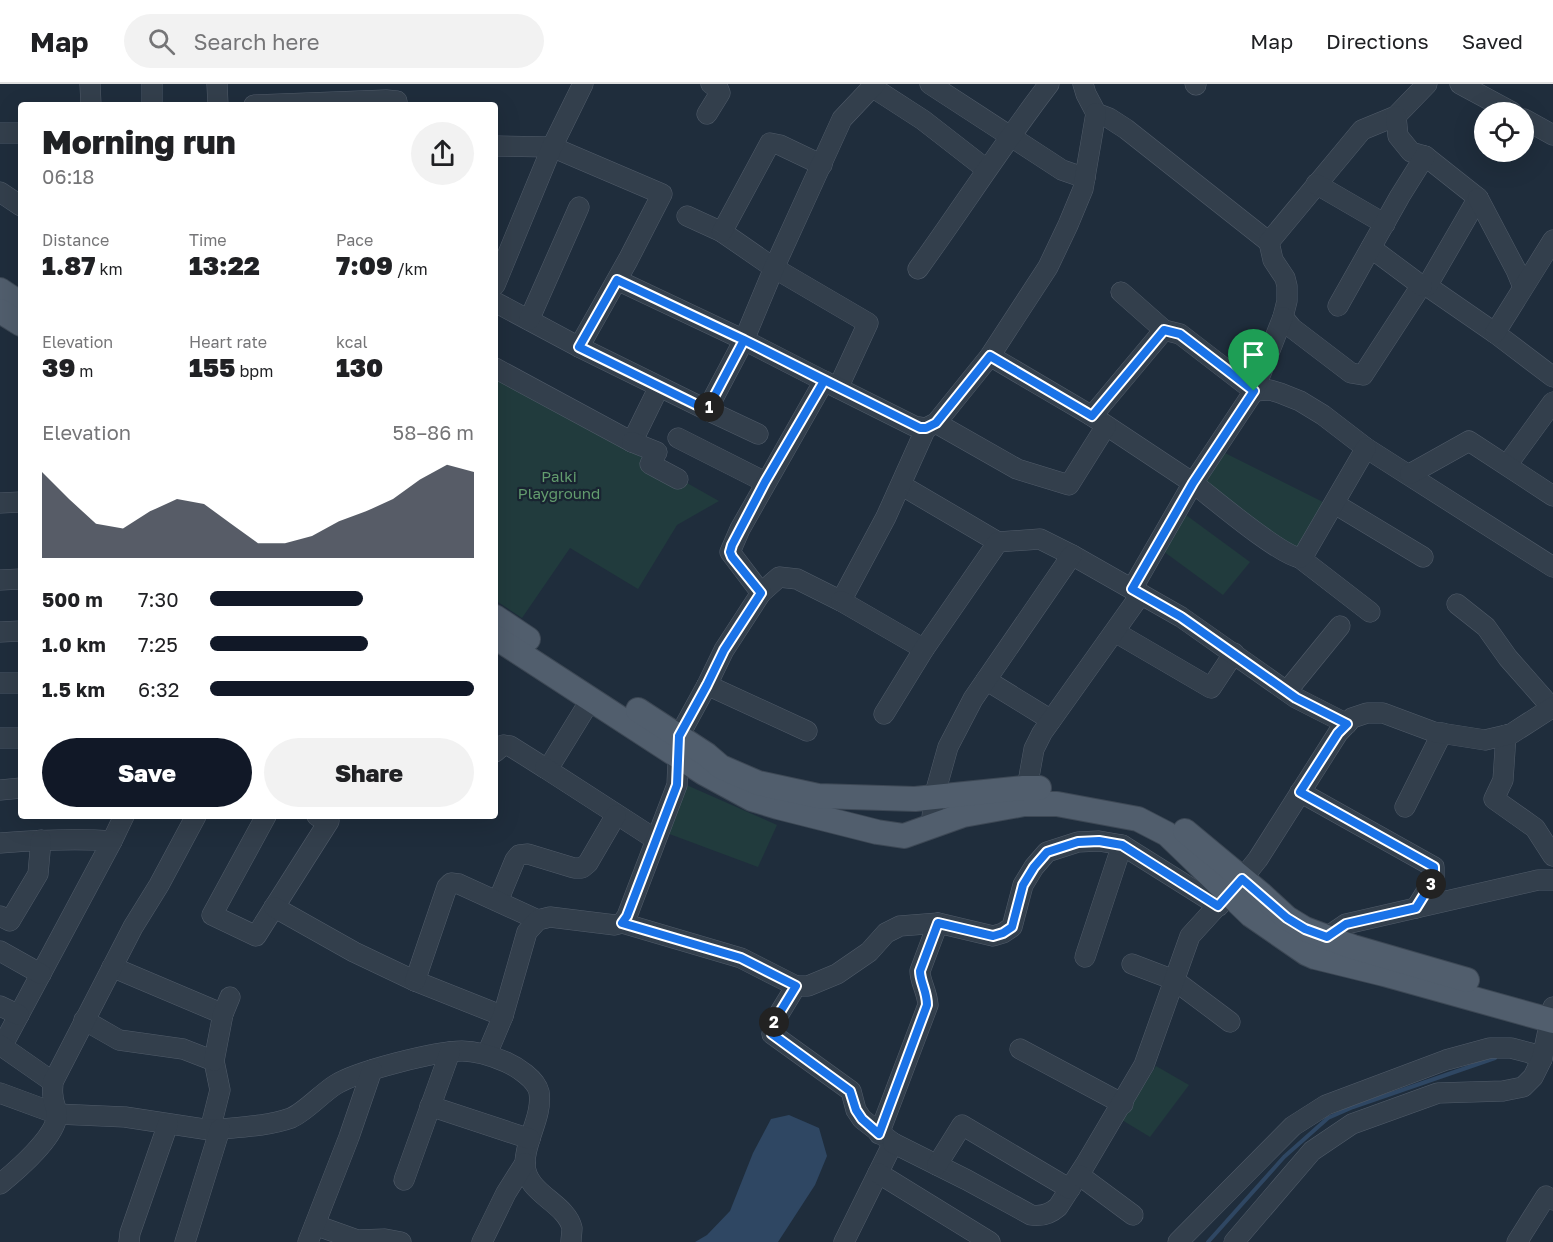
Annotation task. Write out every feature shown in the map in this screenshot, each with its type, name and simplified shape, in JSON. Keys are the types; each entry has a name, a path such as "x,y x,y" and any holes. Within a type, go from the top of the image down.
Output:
{"main road":[{"path":"0,290 16,315"},
{"path":"498,620 591,699 679,746 707,755 721,767 758,783 837,798 915,799 1027,788 1062,789 1107,796 1146,808 1170,819 1230,893"},
{"path":"498,638 535,653 679,746 730,788 752,799 878,832 904,836 963,815 1024,804 1057,804 1137,819 1167,834 1251,915 1270,930 1321,947 1384,974 1552,1014"}],"street":[{"path":"90,84 91,102"},
{"path":"152,84 152,102"},
{"path":"217,84 218,102"},
{"path":"498,278 552,147 583,84"},
{"path":"707,114 720,93 718,88 711,84"},
{"path":"918,268 957,215 986,169 1049,84"},
{"path":"841,601 931,426 990,356 1048,267 1083,189 1089,98 1102,84"},
{"path":"1269,242 1362,130 1396,116 1427,84"},
{"path":"1460,84 1493,102"},
{"path":"933,85 1062,170 1085,178"},
{"path":"707,410 744,340 842,119 874,86 923,120 986,169"},
{"path":"333,102 386,100 397,97"},
{"path":"1027,788 1034,749 1051,720 1115,632 1193,483 1254,391 1287,301 1285,278 1273,260 1269,242 1109,118 1089,98"},
{"path":"1396,116 1398,136 1411,152 1425,156 1478,198 1523,286"},
{"path":"1534,125 1553,135"},
{"path":"0,133 18,133"},
{"path":"722,232 770,143 780,145 822,165"},
{"path":"498,146 552,147 662,194 579,347"},
{"path":"1338,306 1425,156"},
{"path":"1316,184 1385,224"},
{"path":"0,192 18,204"},
{"path":"1283,317 1292,328 1351,373 1363,375 1424,286 1478,198"},
{"path":"529,320 579,207"},
{"path":"687,216 722,232 774,268 868,323 831,384 765,482 730,552 761,593"},
{"path":"1495,333 1553,240"},
{"path":"1371,248 1495,333 1553,377"},
{"path":"617,280 744,340 914,426 931,426 1017,469 1069,485 1099,421 1164,330"},
{"path":"1121,292 1164,330 1180,334 1254,391 1270,390 1300,401 1323,415 1366,448 1553,567"},
{"path":"498,304 579,347 758,434"},
{"path":"990,356 1099,421 1193,483 1272,543 1300,558 1370,612"},
{"path":"498,370 632,442 657,452 650,464 678,479"},
{"path":"632,442 659,387"},
{"path":"1507,465 1553,402"},
{"path":"678,438 765,482"},
{"path":"1410,474 1469,441 1553,496"},
{"path":"1300,558 1335,504 1366,448"},
{"path":"902,485 998,542 1040,539 1072,555 1181,617 1296,698 1347,724"},
{"path":"0,503 18,502"},
{"path":"1335,504 1423,557"},
{"path":"884,714 924,649 998,542"},
{"path":"931,828 934,797 948,747 973,699 1072,555"},
{"path":"622,923 627,916 677,785 679,746 724,650 761,593 778,577 797,579 841,601 924,649"},
{"path":"0,580 18,579"},
{"path":"796,986 774,1022 772,1034 850,1091 856,1110 862,1119 886,1139 1031,1215 1038,1216 1053,1212 1075,1182 1144,1065 1190,936 1230,893 1338,733 1352,718 1367,713 1383,713 1442,733 1485,740 1511,734 1553,707 1509,658 1486,627 1457,604"},
{"path":"1287,691 1340,626"},
{"path":"0,632 18,631"},
{"path":"1115,632 1212,688 1234,653"},
{"path":"986,680 1051,720"},
{"path":"0,683 18,683"},
{"path":"707,685 807,731"},
{"path":"545,768 551,764 591,699"},
{"path":"1405,807 1442,733"},
{"path":"1506,735 1503,780 1494,799 1535,828 1553,856"},
{"path":"0,738 18,738"},
{"path":"498,745 510,746 655,839"},
{"path":"0,790 18,788"},
{"path":"1300,792 1434,867 1434,879 1416,908"},
{"path":"498,901 519,855 528,854 574,868 582,867 588,863 616,815"},
{"path":"53,1082 0,1044 6,1039 123,819"},
{"path":"0,1184 18,1169 47,1137 53,1126 57,1114 52,1096 53,1082 112,967 194,819"},
{"path":"264,819 212,915 256,936 329,821 324,819"},
{"path":"0,843 87,839 112,841"},
{"path":"0,916 10,921 38,874 41,840"},
{"path":"487,1054 503,1016 527,932 538,920 550,917 615,925 622,923 741,958 796,986 808,986 837,974 869,952 886,933 900,926 938,923 993,936 1003,933 1012,927 1023,885 1047,852 1078,842 1099,841 1122,845 1230,893"},
{"path":"1085,957 1122,845"},
{"path":"1321,947 1346,924 1538,880 1553,880"},
{"path":"416,981 449,884 459,884 538,920"},
{"path":"274,907 354,951 416,981 503,1016"},
{"path":"844,1242 878,1173 886,1139 927,1005 927,993 920,978 920,971 938,923"},
{"path":"0,951 41,974"},
{"path":"1132,964 1174,980 1230,1022"},
{"path":"112,967 227,1005 214,1061 220,1090 215,1129 185,1242"},
{"path":"0,1006 19,1015"},
{"path":"1244,1239 1312,1151 1352,1124 1438,1093 1503,1091 1523,1087 1533,1077 1542,1059 1552,1014"},
{"path":"84,1020 119,1040 183,1049 214,1061"},
{"path":"1178,1242 1293,1126 1326,1105 1446,1060 1490,1048 1511,1048 1542,1059"},
{"path":"1020,1049 1123,1104"},
{"path":"404,1180 450,1052"},
{"path":"0,1094 57,1114 95,1115 215,1129 272,1124 295,1116 337,1084 372,1070 450,1052 487,1054 512,1065 530,1078 539,1089 539,1105 525,1163 506,1193 482,1242"},
{"path":"372,1070 312,1234 357,1240 385,1239 401,1242"},
{"path":"430,1106 530,1139"},
{"path":"129,1242 130,1233 168,1124"},
{"path":"937,1165 962,1125 1075,1182 1133,1215"},
{"path":"525,1163 529,1178 540,1192 567,1217 572,1229 571,1242"},
{"path":"878,1173 990,1242"},
{"path":"1517,1242 1546,1196 1553,1200"}],"green space":[{"name":"Palki Playground","path":"498,377 719,501 677,525 638,589 570,548 522,618 498,602"},
{"path":"1225,453 1327,504 1296,552 1201,489"},
{"path":"1186,515 1250,562 1223,595 1163,551"},
{"path":"682,783 777,825 758,867 664,832"},
{"path":"1156,1066 1189,1085 1150,1137 1122,1120"}],"water":[{"path":"789,1115 819,1128 827,1156 815,1185 778,1242 695,1242 707,1235 730,1211 753,1153 771,1119"}],"waterway":[{"path":"1208,1242 1284,1157 1328,1118 1353,1107 1495,1058"}],"route":[{"path":"1254,391 1180,334 1164,330 1092,416 990,356 936,423 920,428 744,340 617,280 579,347 707,410 744,340 824,381 765,482 732,545 730,552 732,557 761,593 724,650 679,736 677,785 627,916 622,923 741,958 796,986 774,1022 772,1034 850,1091 856,1110 862,1119 879,1134 927,1005 927,993 920,978 920,971 938,923 993,936 1003,933 1012,927 1023,885 1047,852 1078,842 1099,841 1122,845 1218,906 1242,879 1287,918 1305,929 1327,937 1346,924 1416,908 1434,879 1434,867 1300,792 1338,733 1347,724 1296,698 1181,617 1132,589 1193,483 1254,391"}]}
